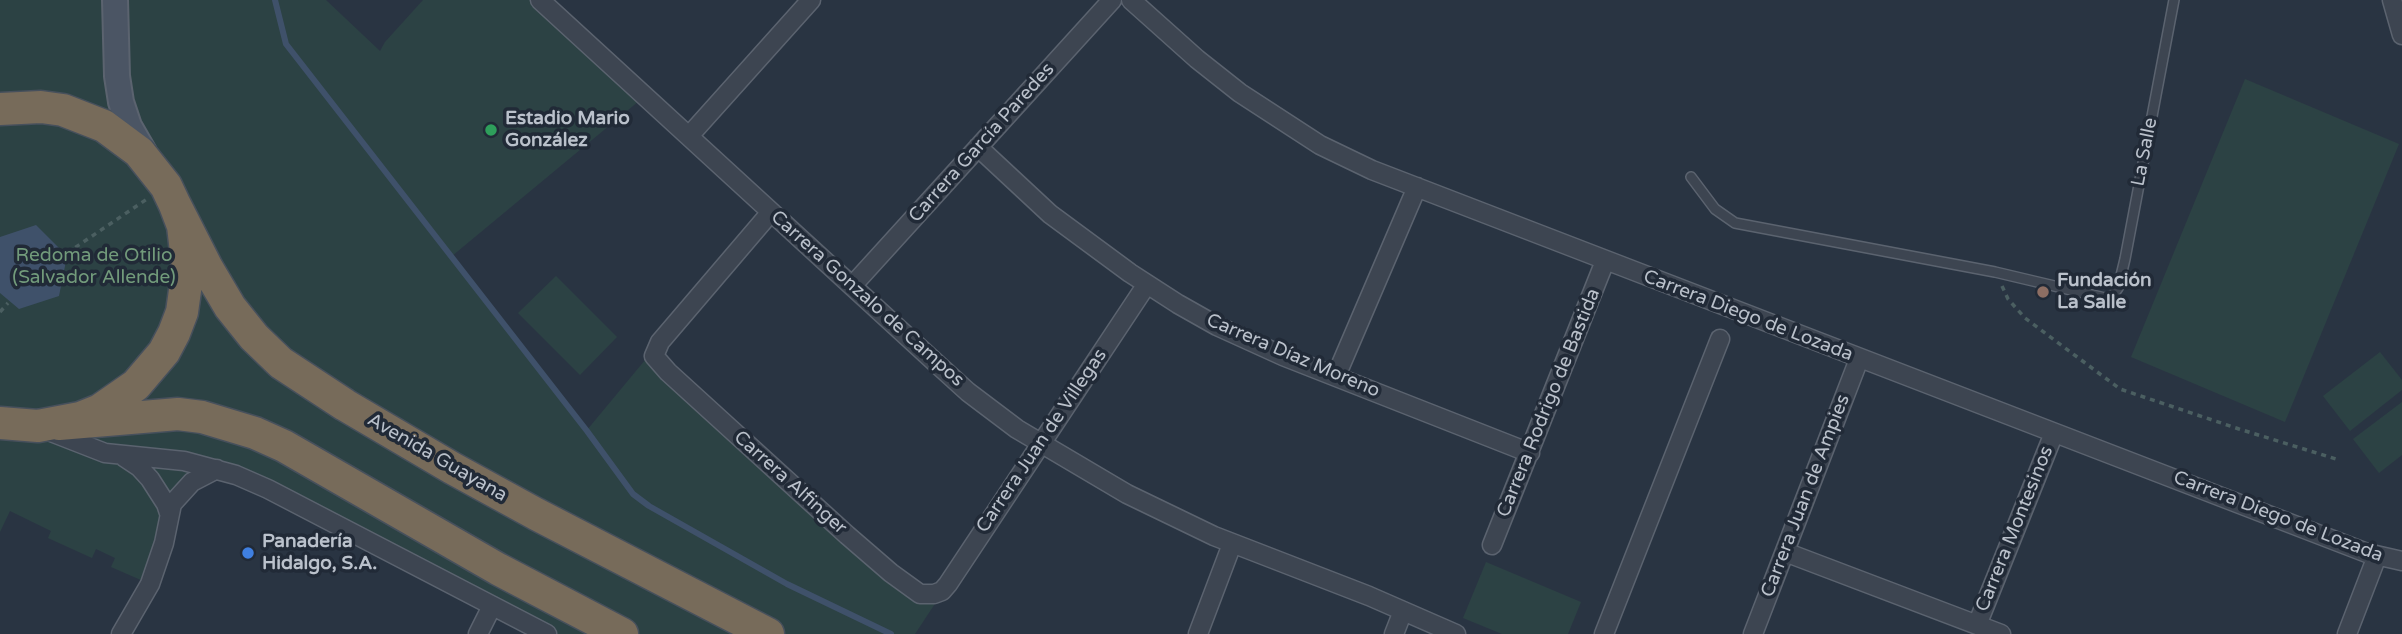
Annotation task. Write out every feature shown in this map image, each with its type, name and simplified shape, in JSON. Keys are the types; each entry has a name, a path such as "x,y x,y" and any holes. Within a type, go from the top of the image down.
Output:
{"highway":[{"path":"0,109 41,107 84,117 122,138 165,186 183,226 188,269 182,312 169,342 151,369 119,398 80,418 48,425"},
{"name":"Avenida Guayana","path":"165,186 230,307 254,337 281,363 345,405 452,468 768,634"},
{"path":"0,423 48,425 178,414 202,416 255,433 284,446 498,569 622,634"}],"street":[{"path":"115,0 117,76 121,102 129,126 165,186"},
{"name":"Carrera Gonzalo de Campos","path":"540,0 968,392 1017,429 1127,494 1232,544 1456,634"},
{"path":"689,136 811,0"},
{"name":"Carrera García Paredes","path":"852,286 1112,0"},
{"name":"Carrera Diego de Lozada","path":"1131,0 1240,93 1281,121 1372,170 2377,556 2402,561"},
{"path":"2392,0 2402,35"},
{"name":"Carrera Díaz Moreno","path":"978,147 1050,214 1147,284 1217,326 1283,356 1530,453"},
{"path":"1336,376 1417,187"},
{"name":"Carrera Alfinger","path":"771,212 660,342 654,356 667,372 891,573 920,594 934,594"},
{"name":"Carrera Rodrigo de Bastida","path":"1492,545 1605,261"},
{"name":"Carrera Juan de Villegas","path":"934,594 942,591 948,584 1147,284"},
{"path":"1604,634 1720,339"},
{"name":"Carrera Juan de Ampies","path":"1753,634 1859,359"},
{"path":"48,425 83,445 124,457 184,461 218,469 268,489 547,634"},
{"name":"Carrera Montesinos","path":"1977,625 2054,433"},
{"path":"124,457 150,479 163,497 169,513"},
{"path":"121,634 150,584 164,543 169,513 177,497 192,482 218,469"},
{"path":"1198,634 1232,544"},
{"path":"1785,552 2001,634"},
{"path":"2347,634 2377,556"},
{"path":"478,634 492,606"},
{"path":"1394,634 1404,611"}],"lane":[{"name":"La Salle","path":"1995,272 2105,298 2113,295 2118,288 2174,0"},
{"path":"1691,177 1715,209 1735,223 1995,272"}],"path":[{"path":"67,253 165,186"},
{"path":"1995,272 2008,299 2025,318 2120,389 2336,459"},
{"path":"0,312 8,303"}],"green space":[{"name":"Redoma de Otilio (Salvador Allende)","path":"0,0 326,0 380,51 423,0 540,0 645,96 452,256 587,430 660,342 655,349 912,590 948,584 915,634 547,634 218,469 177,497 150,584 111,567 115,558 96,549 92,558 48,538 51,531 10,511 0,532"},
{"path":"2245,79 2399,144 2285,422 2131,357"},
{"path":"556,276 617,337 580,375 518,313"},
{"path":"2380,352 2402,380 2402,390 2350,431 2323,396"},
{"path":"2402,402 2402,455 2379,473 2353,439"},
{"path":"1486,562 1581,602 1568,634 1502,634 1463,618"}],"water":[{"path":"36,225 67,256 59,296 19,309 0,293 0,237"}],"waterway":[{"path":"275,0 286,44 633,494 649,506 787,584 891,634"}],"place":[{"name":"Estadio Mario González","path":"491,130"},
{"name":"Fundación La Salle","path":"2043,292"},
{"name":"Panadería Hidalgo, S.A.","path":"248,553"}]}
